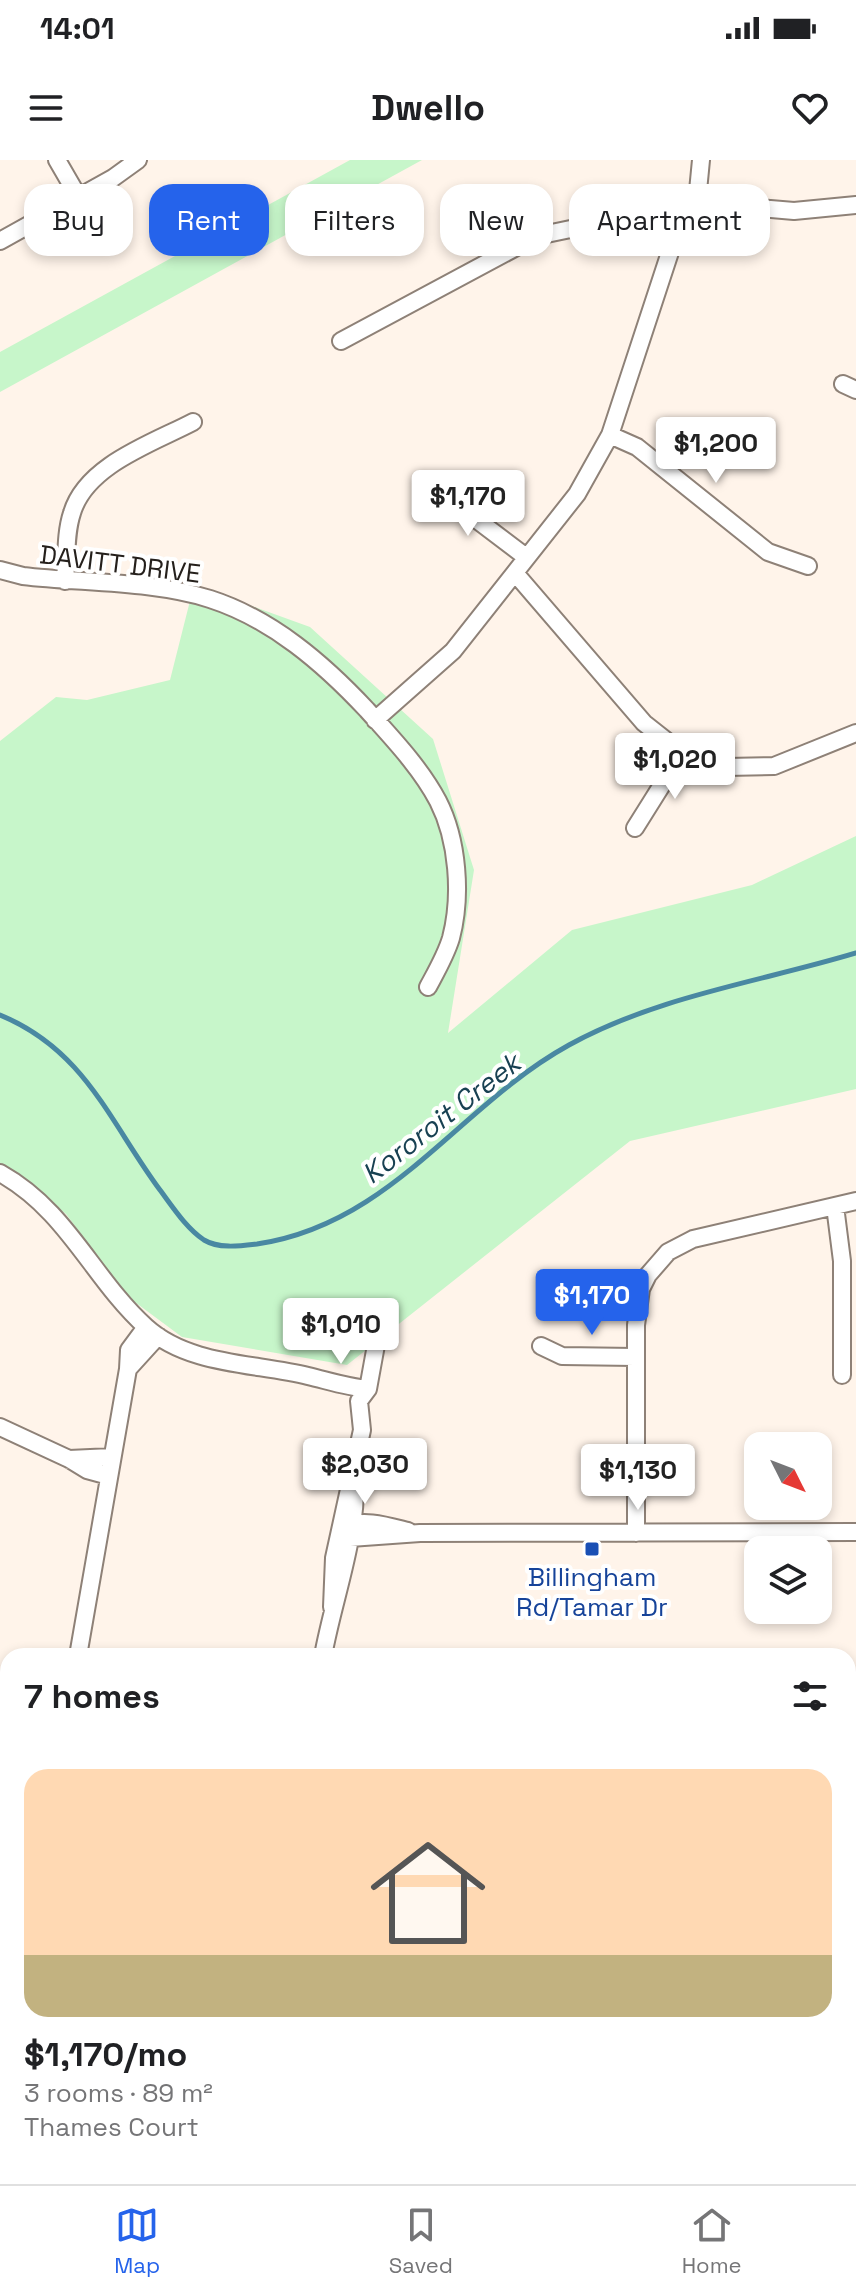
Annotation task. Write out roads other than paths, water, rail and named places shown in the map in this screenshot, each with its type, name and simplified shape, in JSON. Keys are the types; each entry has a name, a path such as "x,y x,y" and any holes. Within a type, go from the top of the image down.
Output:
{"street":[{"path":"57,160 71,184"},
{"path":"101,184 138,160"},
{"path":"699,184 701,160"},
{"path":"770,209 794,211 856,205"},
{"path":"0,241 24,228"},
{"path":"341,341 537,236 569,229"},
{"path":"375,720 453,651 577,494 610,435 669,256"},
{"path":"65,581 68,530 79,495 110,466 193,422"},
{"path":"610,435 637,447 768,552 808,566"},
{"path":"426,493 460,507 526,557"},
{"name":"DAVITT DRIVE","path":"0,570 65,581 175,590 232,608 285,637 312,656 375,720 423,777 439,803 450,838 457,877 451,939 428,987"},
{"path":"515,573 644,723 682,753 726,767 774,766 856,733"},
{"path":"635,828 682,753"},
{"path":"0,1173 21,1184 60,1220 128,1308 152,1332 206,1358 308,1376 337,1385 369,1384"},
{"path":"636,1533 637,1306 648,1275 668,1252 693,1239 856,1201"},
{"path":"835,1206 842,1261 842,1375"},
{"path":"79,1648 128,1369 152,1332"},
{"path":"324,1648 362,1430 374,1404 369,1384 376,1345"},
{"path":"541,1346 562,1356 635,1357"},
{"path":"0,1427 87,1470 109,1476"},
{"path":"69,1459 112,1457"},
{"path":"347,1530 420,1533 856,1532"}],"waterway":[{"name":"Kororoit Creek","path":"0,1015 54,1047 75,1068 191,1229 210,1243 244,1245 305,1232 347,1213 422,1160 529,1070 603,1028 674,1002 856,953"}],"place":[{"name":"Billingham Rd/Tamar Dr","path":"592,1549"}]}
